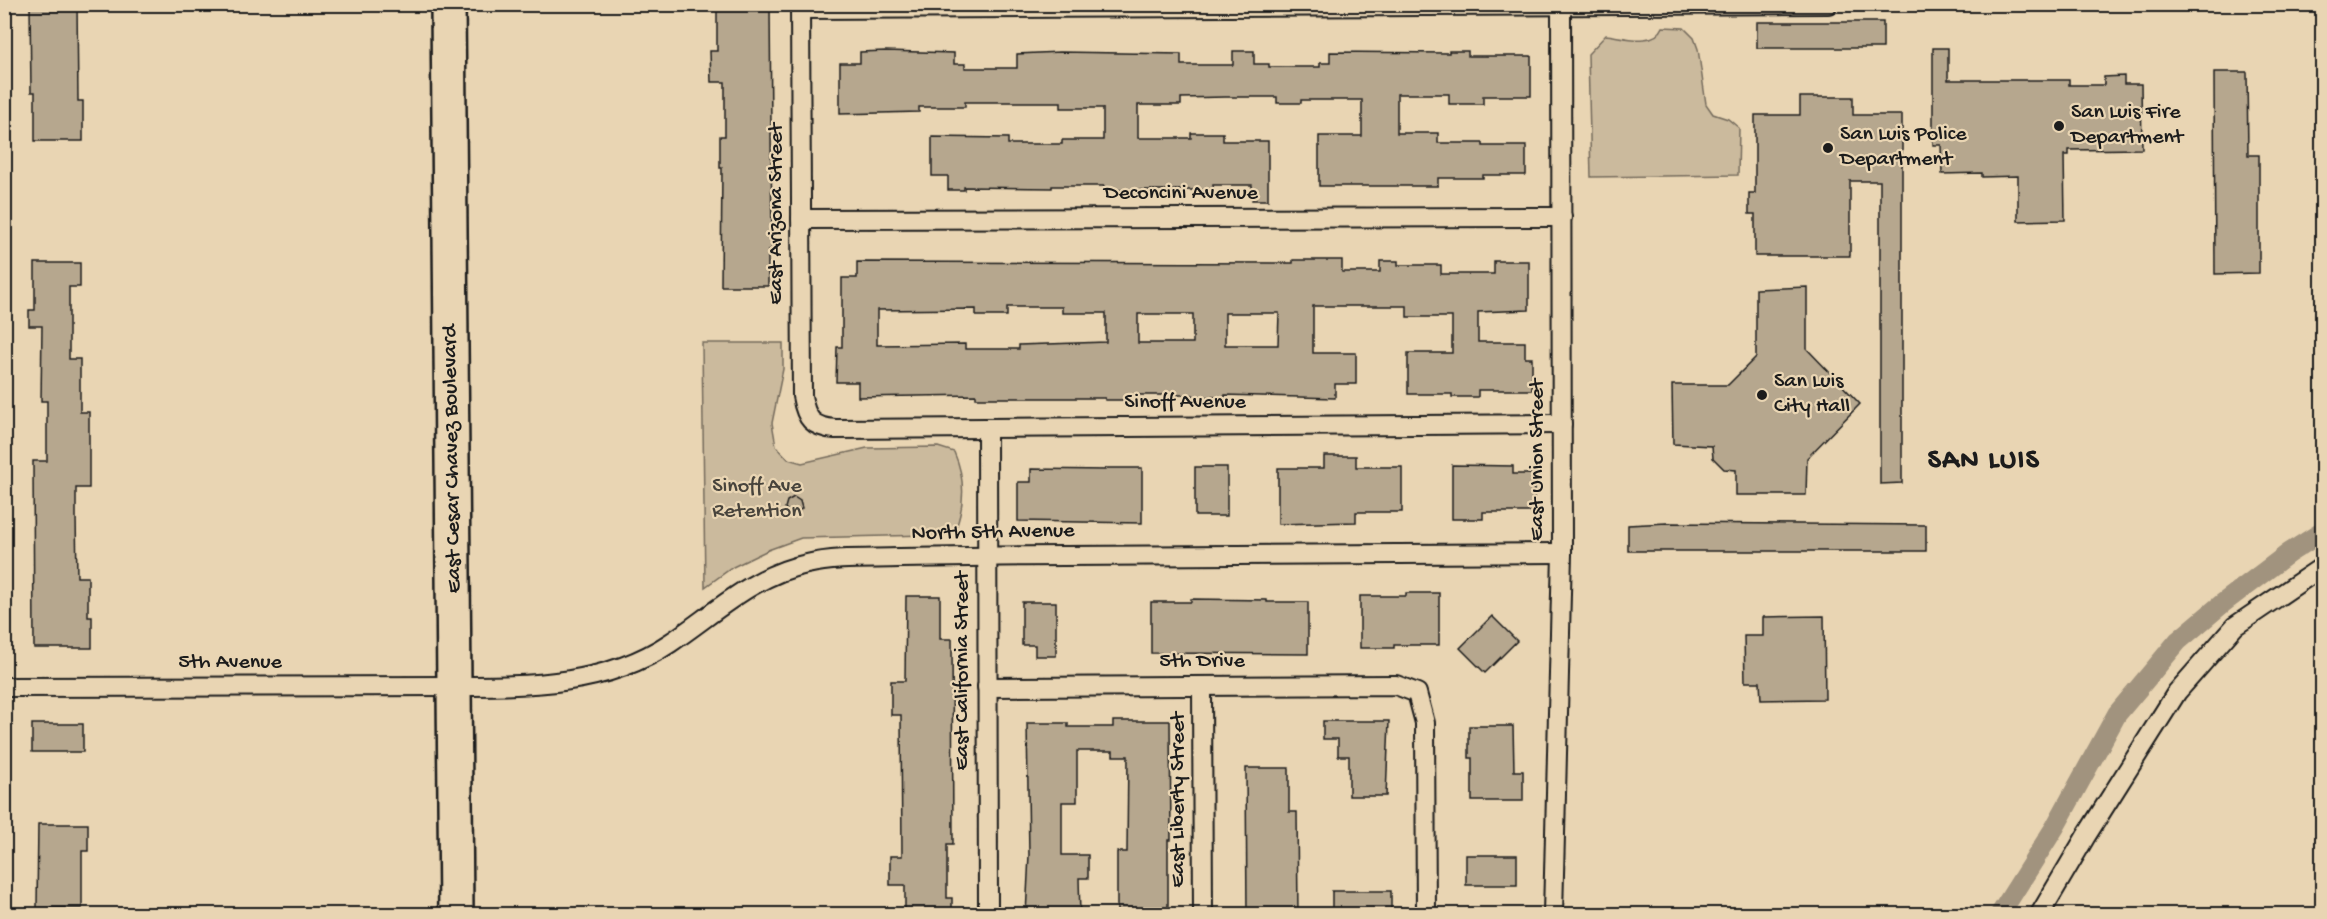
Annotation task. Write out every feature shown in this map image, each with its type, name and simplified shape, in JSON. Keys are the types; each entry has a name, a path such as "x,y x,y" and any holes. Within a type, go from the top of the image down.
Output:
{"highway":[{"name":"East Cesar Chavez Boulevard","path":"448,4 456,915"}],"street":[{"path":"800,7 1828,4"},
{"name":"East Union Street","path":"1553,915 1562,554 1561,5"},
{"name":"East Arizona Street","path":"800,7 802,396 804,408 811,421"},
{"name":"Deconcini Avenue","path":"801,219 1562,217"},
{"name":"Sinoff Avenue","path":"811,421 823,428 835,429 1562,424"},
{"name":"East California Street","path":"987,428 988,915"},
{"name":"North 5th Avenue","path":"455,686 523,686 562,683 593,676 633,662 669,644 729,598 771,575 807,564 844,560 987,556 1562,554"},
{"path":"2040,915 2086,836 2177,692 2235,626 2322,567"},
{"name":"5th Drive","path":"987,687 1396,685 1417,693 1425,723 1426,915"},
{"name":"5th Avenue","path":"4,687 455,686"},
{"name":"East Liberty Street","path":"1202,686 1203,915"}],"green space":[{"path":"1663,27 1684,28 1694,38 1698,49 1706,104 1713,114 1728,119 1739,128 1738,175 1591,177 1588,54 1606,35 1646,39 1659,33"},
{"name":"Sinoff Ave Retention","path":"702,343 783,343 783,369 772,423 776,446 788,459 802,463 867,448 938,447 954,452 962,480 961,509 956,528 928,535 801,538 768,550 733,567 705,587"}],"building":[{"path":"30,4 77,4 78,101 83,101 83,141 35,141 35,92 31,92"},
{"path":"717,8 770,8 772,250 768,250 768,286 721,286 720,136 725,136 725,82 711,82 710,51 717,51"},
{"path":"1757,22 1883,22 1883,48 1757,48"},
{"path":"1933,48 1948,48 1948,80 2069,80 2069,85 2104,85 2104,77 2124,76 2124,84 2141,84 2142,149 2069,150 2069,155 2064,155 2065,220 2018,221 2018,176 1982,177 1982,173 1942,174 1941,145 1933,145"},
{"path":"1233,51 1254,51 1254,64 1269,64 1269,67 1320,67 1320,63 1330,63 1330,52 1449,53 1449,51 1468,51 1468,56 1531,56 1531,96 1483,96 1483,104 1449,104 1449,94 1397,94 1397,133 1438,133 1438,143 1526,146 1526,175 1438,178 1438,186 1319,186 1319,136 1362,136 1362,100 1301,100 1301,103 1277,103 1277,97 1181,98 1181,105 1138,105 1138,138 1191,138 1191,133 1223,133 1223,141 1268,141 1268,200 1252,200 1252,185 1213,185 1213,190 1104,190 1104,186 1052,186 1052,188 964,187 964,190 948,190 948,176 932,176 932,137 1008,138 1008,144 1062,144 1062,140 1103,140 1103,108 1061,108 1061,102 965,102 965,107 919,107 919,112 840,114 840,63 860,63 860,52 954,53 954,64 965,64 965,68 1017,68 1017,54 1060,52 1181,54 1181,65 1233,65"},
{"path":"2214,72 2247,72 2248,155 2259,155 2259,273 2215,274"},
{"name":"San Luis Police Department","path":"1800,97 1853,97 1853,115 1902,115 1902,483 1880,484 1880,181 1850,181 1850,256 1755,256 1755,214 1749,214 1749,193 1755,193 1755,115 1800,115"},
{"path":"1293,260 1342,260 1342,272 1380,272 1380,261 1398,261 1398,265 1441,265 1441,274 1494,274 1494,261 1529,261 1529,310 1478,312 1478,342 1525,342 1525,358 1532,358 1532,390 1478,390 1478,397 1452,397 1452,394 1408,394 1408,353 1452,353 1452,317 1407,317 1407,306 1313,306 1313,353 1356,353 1356,384 1335,384 1335,398 1225,395 1225,397 1127,395 1127,400 976,398 976,395 858,397 858,382 836,382 837,347 842,347 842,278 857,278 857,262 1293,263","holes":["1007,307 1062,307 1062,313 1106,313 1106,342 1019,345 1019,349 965,349 965,344 877,345 877,310 976,309 976,316 1007,316","1225,313 1279,313 1278,345 1225,345","1138,314 1193,314 1193,343 1138,343"]},
{"path":"35,263 80,263 80,287 69,287 69,359 80,359 80,412 89,412 89,488 76,488 76,517 77,577 88,577 88,617 92,617 92,648 34,648 33,461 47,461 47,401 41,401 42,326 29,326 29,310 35,310"},
{"name":"San Luis City Hall","path":"1807,287 1807,349 1860,404 1807,458 1806,495 1736,495 1736,470 1724,469 1713,458 1712,446 1673,444 1672,385 1728,385 1756,357 1756,289"},
{"path":"1324,456 1356,456 1356,467 1402,467 1402,512 1356,512 1356,522 1278,524 1278,468 1324,468"},
{"path":"1452,465 1513,466 1513,474 1534,474 1534,512 1483,512 1483,519 1452,519"},
{"path":"1195,467 1227,467 1227,516 1195,516"},
{"path":"1105,468 1142,468 1142,523 1018,521 1018,482 1031,482 1031,469 1105,470"},
{"path":"794,497 800,501 802,508 797,514 790,514 785,508 787,501"},
{"path":"1667,523 1926,525 1926,551 1628,551 1628,525"},
{"path":"1406,593 1439,593 1439,645 1360,648 1360,596 1406,596"},
{"path":"906,596 940,596 940,639 952,639 953,844 947,844 947,898 952,898 952,915 905,915 905,885 890,885 890,856 902,856 901,715 891,715 891,681 905,681"},
{"path":"1191,599 1308,602 1308,654 1151,653 1151,602 1191,602"},
{"path":"1022,602 1056,602 1056,656 1035,656 1035,645 1022,645"},
{"path":"1492,616 1517,641 1485,673 1460,648"},
{"path":"1824,616 1825,699 1761,700 1760,682 1745,682 1744,636 1763,636 1763,617"},
{"path":"1113,721 1170,721 1171,840 1168,840 1168,915 1117,915 1117,852 1127,852 1128,756 1113,756 1113,751 1077,751 1077,802 1062,802 1062,855 1088,855 1088,878 1079,878 1080,915 1026,915 1029,855 1027,723 1068,723 1068,727 1113,727"},
{"path":"1323,721 1389,721 1386,796 1349,796 1349,756 1338,756 1338,739 1323,739"},
{"path":"32,724 83,724 83,752 32,752"},
{"path":"1469,726 1513,726 1514,771 1523,771 1523,801 1472,801"},
{"path":"1246,768 1289,768 1289,812 1297,812 1298,915 1247,915"},
{"path":"38,824 88,824 88,851 82,851 82,908 37,908"},
{"path":"1466,855 1517,855 1517,885 1466,885"},
{"path":"1332,891 1391,891 1391,915 1332,915"}],"waterway":[{"path":"2000,914 2055,827 2117,714 2178,641 2223,603 2289,553 2322,532"}],"place":[{"name":"San Luis Fire Department","path":"2059,126"},
{"name":"San Luis Police Department","path":"1828,148"},
{"name":"San Luis City Hall","path":"1762,395"}],"district":[{"name":"SAN LUIS","path":"1984,461"}]}
